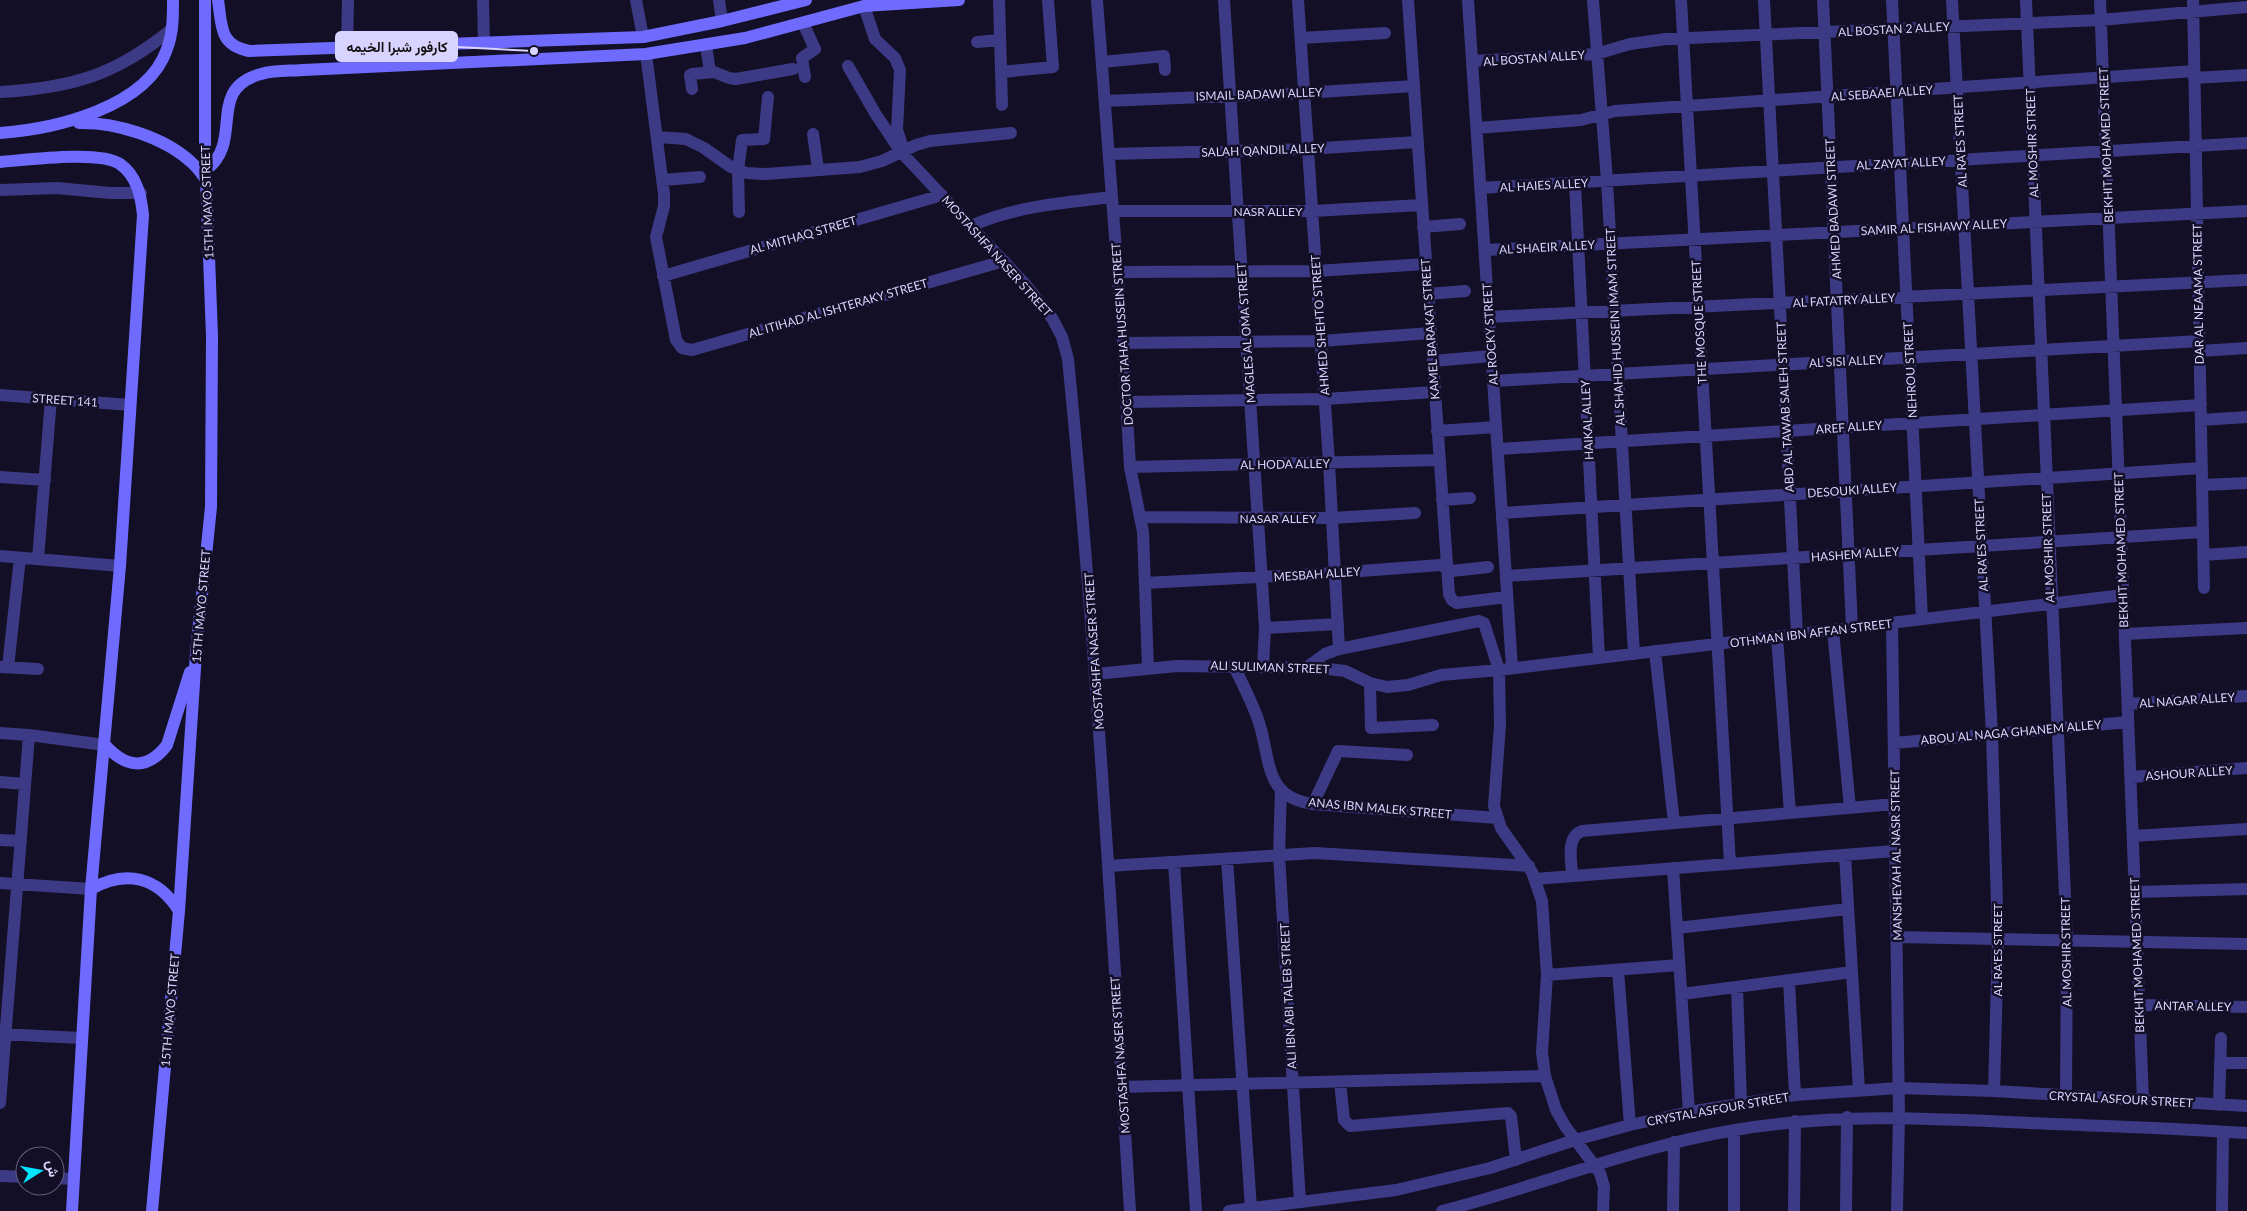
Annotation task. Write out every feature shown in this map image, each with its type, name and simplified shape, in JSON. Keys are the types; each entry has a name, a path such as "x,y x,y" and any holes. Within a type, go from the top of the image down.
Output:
{"main road":[{"path":"0,133 31,131 69,122 114,103 154,73 167,50 172,29 173,0"},
{"name":"15TH MAYO STREET","path":"152,1211 179,911 196,653 211,498 212,336 206,175 205,0"},
{"path":"218,0 224,34 231,45 249,51 642,37 722,21 787,2 806,0"},
{"path":"69,122 112,125 158,141 192,162 206,175 217,161 224,147 228,104 232,94 248,79 260,74 303,70 646,54 706,46 803,23 864,6 959,0"},
{"path":"0,162 97,158 112,160 124,168 141,193 143,215 120,566 91,889 72,1211"},
{"path":"105,745 124,762 136,764 148,762 159,755 167,745 196,653"},
{"path":"91,889 114,879 138,879 158,887 170,898 179,911"}],"street":[{"path":"347,48 348,0"},
{"path":"483,0 484,43"},
{"path":"636,0 642,37"},
{"path":"719,0 722,21"},
{"path":"999,0 1002,105"},
{"path":"1001,72 1052,67 1048,0"},
{"name":"DOCTOR TAHA HUSSEIN STREET","path":"1097,0 1128,402 1130,467 1141,517 1148,668"},
{"name":"MAGLES AL OMA STREET","path":"1224,0 1265,628 1263,666"},
{"name":"AHMED SHEHTO STREET","path":"1298,0 1329,463 1339,649"},
{"name":"KAMEL BARAKAT STREET","path":"1408,0 1449,594 1454,602 1507,597"},
{"name":"AL ROCKY STREET","path":"1468,0 1512,668"},
{"name":"AL SHAHID HUSSEIN IMAM STREET","path":"1593,0 1600,114 1607,181 1634,654"},
{"name":"THE MOSQUE STREET","path":"1681,0 1716,644 1730,864"},
{"name":"ABD AL TAWAB SALEH STREET","path":"1764,0 1797,634"},
{"name":"AHMED BADAWI STREET","path":"1823,0 1852,628"},
{"name":"NEHROU STREET","path":"1892,0 1922,619"},
{"name":"AL RA'ES STREET","path":"1952,0 1992,734 1998,940 1994,1091"},
{"name":"AL MOSHIR STREET","path":"2026,0 2050,604 2058,728 2067,941 2066,1096"},
{"name":"BEKHIT MOHAMED STREET","path":"2100,0 2143,1100"},
{"path":"864,6 875,39 894,58 900,70 897,130 903,151"},
{"name":"AL BOSTAN 2 ALLEY","path":"1596,54 1630,44 1684,38 2100,20 2193,6 2247,7"},
{"name":"DAR AL NEAAMA STREET","path":"2193,6 2204,588"},
{"path":"803,23 815,49 802,58 805,77"},
{"path":"0,92 46,89 74,83 101,74 151,47 172,29"},
{"path":"1301,38 1385,33"},
{"path":"977,42 1000,40"},
{"path":"706,46 710,72"},
{"path":"646,54 663,180 664,206 656,237 663,276"},
{"name":"AL BOSTAN ALLEY","path":"1472,61 1596,54"},
{"path":"1102,62 1164,56 1165,70"},
{"name":"MOSTASHFA NASER STREET","path":"848,66 875,113 903,151 1004,261 1052,318 1062,338 1068,359 1084,517 1096,674 1130,1211"},
{"path":"692,89 692,74 710,72 736,79 793,69"},
{"name":"AL SEBAAEI ALLEY","path":"1477,128 1582,120 1600,114 1687,106 2103,78 2247,75"},
{"name":"ISMAIL BADAWI ALLEY","path":"1105,101 1304,93 1414,86"},
{"path":"739,212 738,170 743,140 762,140 764,138 768,97"},
{"path":"658,137 676,137 695,142 724,164 738,170 766,174 860,167 882,161 930,141 1011,133"},
{"path":"813,134 818,169"},
{"name":"SALAH QANDIL ALLEY","path":"1109,154 1308,149 1418,142"},
{"name":"AL ZAYAT ALLEY","path":"1607,181 2247,143"},
{"path":"663,180 700,177"},
{"name":"AL HAIES ALLEY","path":"1480,188 1607,181"},
{"name":"HAIKAL ALLEY","path":"1575,183 1599,658"},
{"path":"0,190 57,188 110,193 141,193"},
{"name":"AL MITHAQ STREET","path":"663,276 942,195"},
{"path":"971,226 1012,211 1112,197"},
{"name":"NASR ALLEY","path":"1113,211 1312,212 1422,205"},
{"path":"2108,218 2247,211"},
{"name":"SAMIR AL FISHAWY ALLEY","path":"1610,244 2108,218"},
{"path":"1423,226 1460,224"},
{"name":"AL SHAEIR ALLEY","path":"1484,250 1610,244"},
{"name":"AL ITIHAD AL ISHTERAKY STREET","path":"663,276 676,340 682,348 692,350 1004,261"},
{"path":"1118,272 1316,271 1426,264"},
{"name":"AL FATATRY ALLEY","path":"1489,317 2247,280"},
{"path":"1428,294 1465,291"},
{"path":"1123,343 1321,341 1431,334"},
{"name":"AL SISI ALLEY","path":"1493,381 2114,346 2247,348"},
{"path":"1432,360 1491,356"},
{"path":"1128,402 1325,400 1435,392"},
{"name":"STREET 141","path":"0,395 130,405"},
{"path":"38,559 51,399"},
{"name":"AREF ALLEY","path":"1498,449 2201,405"},
{"path":"2201,420 2247,417"},
{"path":"1437,431 1496,427"},
{"name":"AL HODA ALLEY","path":"1130,467 1440,460"},
{"name":"DESOUKI ALLEY","path":"1502,513 2202,468"},
{"path":"0,477 44,480"},
{"path":"2202,485 2247,483"},
{"path":"1442,500 1470,498"},
{"name":"NASAR ALLEY","path":"1141,517 1332,518 1415,513"},
{"name":"HASHEM ALLEY","path":"1506,576 2204,532"},
{"path":"2204,555 2247,552"},
{"path":"0,556 120,566"},
{"path":"20,558 4,667 38,669"},
{"name":"MESBAH ALLEY","path":"1145,583 1335,573 1440,565 1452,571 1488,567"},
{"name":"OTHMAN IBN AFFAN STREET","path":"1499,670 2123,595"},
{"path":"1307,667 1325,654 1339,649 1480,621 1484,623 1499,670 1500,726 1494,793 1497,818 1507,838 1529,866 1542,901 1548,975 1542,1052 1545,1076 1556,1110 1575,1140 1600,1173 1604,1187 1603,1211"},
{"name":"MANSHEYAH AL NASR STREET","path":"1892,623 1899,1088 1897,1211"},
{"path":"1265,628 1338,624"},
{"path":"2125,634 2247,628"},
{"path":"1833,630 1850,808"},
{"path":"1777,637 1790,813"},
{"path":"1655,651 1674,823"},
{"name":"ANAS IBN MALEK STREET","path":"1234,666 1257,716 1271,775 1281,789 1290,797 1301,802 1313,804 1497,818"},
{"name":"ALI SULIMAN STREET","path":"1096,674 1148,668 1307,667 1345,671 1370,683 1397,687 1441,675 1499,670"},
{"path":"1370,683 1371,728 1433,725"},
{"name":"AL NAGAR ALLEY","path":"2128,704 2247,696"},
{"name":"ABOU AL NAGA GHANEM ALLEY","path":"1894,743 2128,722"},
{"path":"0,733 105,745"},
{"path":"0,1103 6,964 17,884 29,735"},
{"path":"1313,804 1338,751 1407,754"},
{"name":"ASHOUR ALLEY","path":"2130,777 2247,768"},
{"path":"0,782 25,784"},
{"name":"ALI IBN ABI TALEB STREET","path":"1281,789 1279,855 1300,1202"},
{"path":"1572,876 1571,843 1578,832 1895,804"},
{"path":"2133,836 2247,829"},
{"path":"0,840 21,841"},
{"path":"1535,879 1896,851"},
{"path":"1108,866 1279,855 1328,854 1529,866"},
{"path":"1845,855 1859,1090"},
{"path":"1227,859 1251,1208"},
{"path":"1174,862 1196,1211"},
{"path":"1673,868 1689,1112"},
{"path":"0,883 91,889"},
{"path":"2135,892 2247,889"},
{"path":"1677,928 1848,909"},
{"path":"1897,937 2247,944"},
{"path":"1548,975 1680,965"},
{"path":"1618,970 1630,1125"},
{"path":"1682,994 1852,972"},
{"path":"1789,980 1795,1095"},
{"path":"1737,987 1741,1103"},
{"name":"ANTAR ALLEY","path":"2140,1005 2247,1007"},
{"path":"3,1034 81,1038"},
{"path":"2219,1104 2221,1038"},
{"path":"2220,1063 2247,1063"},
{"path":"1122,1087 1545,1076"},
{"path":"1340,1082 1344,1120 1350,1126 1508,1112 1511,1116 1516,1160"},
{"name":"CRYSTAL ASFOUR STREET","path":"1229,1211 1396,1190 1443,1181 1630,1125 1689,1112 1795,1095 1899,1088 1994,1091 2247,1106"},
{"name":"CRYSTAL ASFOUR STREET","path":"1442,1211 1486,1200 1674,1142 1734,1130 1795,1121 1899,1116 2247,1133"},
{"path":"1846,1211 1847,1117"},
{"path":"1794,1211 1795,1121"},
{"path":"1734,1130 1734,1211"},
{"path":"2222,1211 2223,1132"},
{"path":"1673,1211 1674,1142"},
{"path":"0,1176 15,1177"},
{"path":"65,1179 73,1179"}],"place":[{"name":"كارفور شبرا الخيمه","path":"534,51"}]}
